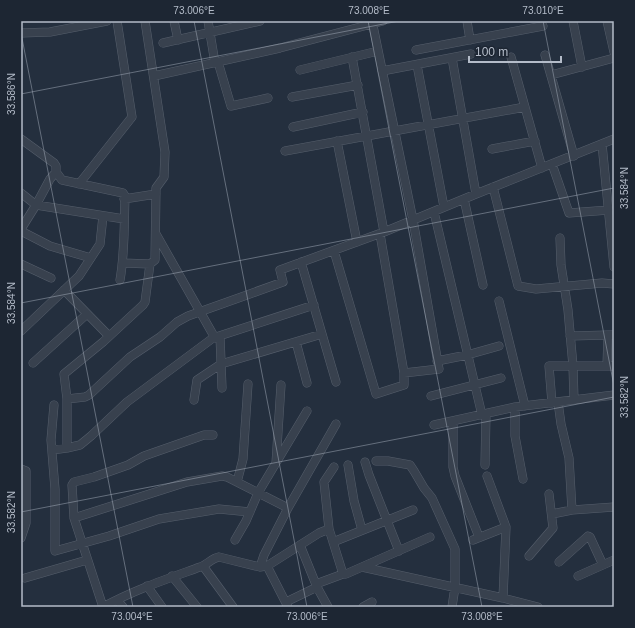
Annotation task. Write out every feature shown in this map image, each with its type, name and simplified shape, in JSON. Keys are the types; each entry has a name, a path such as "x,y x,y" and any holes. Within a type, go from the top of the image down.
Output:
{"street":[{"path":"21,33 50,32 107,21"},
{"path":"79,184 132,117 117,21"},
{"path":"123,263 150,264 155,260 156,194 157,185 164,177 165,160 145,21"},
{"path":"174,21 178,40"},
{"path":"208,21 216,62 231,106 268,98"},
{"path":"163,43 260,21"},
{"path":"154,76 280,48 372,22 383,21"},
{"path":"467,21 470,40"},
{"path":"572,21 582,66"},
{"path":"607,21 614,52"},
{"path":"372,22 413,220 439,369 404,373"},
{"path":"416,50 543,27"},
{"path":"300,70 378,51"},
{"path":"382,71 471,54"},
{"path":"545,55 574,156"},
{"path":"334,251 376,394 404,385 404,373 367,136 352,57"},
{"path":"511,57 542,168"},
{"path":"452,58 476,194"},
{"path":"551,75 614,58"},
{"path":"417,65 444,207"},
{"path":"292,97 358,84"},
{"path":"285,151 525,107"},
{"path":"293,127 362,112"},
{"path":"21,139 54,163 56,166 56,172 62,180 123,193 123,263 120,280"},
{"path":"67,399 85,397 89,395 130,357 160,337 177,322 188,316 283,282 280,270 382,233 614,139"},
{"path":"337,141 357,242"},
{"path":"492,150 535,141"},
{"path":"602,144 614,267"},
{"path":"552,164 569,213 609,210"},
{"path":"56,172 50,179 21,230 50,246 91,258"},
{"path":"493,187 518,286 536,289 614,284"},
{"path":"21,193 36,205 124,219"},
{"path":"124,199 156,194"},
{"path":"464,199 483,285"},
{"path":"434,212 467,355 484,415 485,465"},
{"path":"21,331 79,276 102,240 103,216"},
{"path":"156,233 217,337 221,364 222,388"},
{"path":"560,238 563,287 568,310 573,366 574,400"},
{"path":"301,262 336,382"},
{"path":"21,264 52,278"},
{"path":"67,448 67,399 64,374 143,305 145,302 150,264"},
{"path":"64,290 109,336"},
{"path":"500,301 525,406"},
{"path":"52,450 80,444 91,436 127,402 217,337 314,305"},
{"path":"33,363 87,314"},
{"path":"194,400 197,380 221,364 322,334"},
{"path":"570,336 611,335 610,366 549,366 555,402 569,458 572,510"},
{"path":"296,342 307,383"},
{"path":"437,361 467,355 499,346"},
{"path":"431,396 475,386 501,378"},
{"path":"237,482 243,458 248,384"},
{"path":"276,464 281,385"},
{"path":"434,425 515,407 614,395"},
{"path":"54,405 51,440 55,489 54,550 56,551 82,544 159,519 219,509 250,512"},
{"path":"515,407 515,436 523,479"},
{"path":"235,540 258,493 307,411"},
{"path":"453,421 455,476 476,538 506,527"},
{"path":"336,424 288,508 264,555 264,566 287,605 317,585 399,552 430,537"},
{"path":"214,435 204,435 144,456 128,465 94,477 74,482 72,485 74,518 103,607 147,586 203,566 215,558 219,557 264,566 319,533 329,529"},
{"path":"376,461 388,461 410,465 432,498 454,545 455,587 452,607"},
{"path":"365,462 399,552"},
{"path":"348,465 354,501 362,530"},
{"path":"334,467 324,482 329,529 343,574"},
{"path":"21,469 26,471 26,523 21,538"},
{"path":"74,518 187,482 222,476 227,477 288,508"},
{"path":"487,476 506,527 503,598"},
{"path":"529,556 553,528 549,494"},
{"path":"552,514 572,510 614,507"},
{"path":"333,542 413,510"},
{"path":"559,562 588,536 590,537 603,565"},
{"path":"300,545 328,607"},
{"path":"25,578 87,560"},
{"path":"578,576 614,560"},
{"path":"203,566 233,607"},
{"path":"362,567 538,607"},
{"path":"172,576 197,607"},
{"path":"147,586 162,607"},
{"path":"117,600 123,607"},
{"path":"363,607 372,602"}]}
